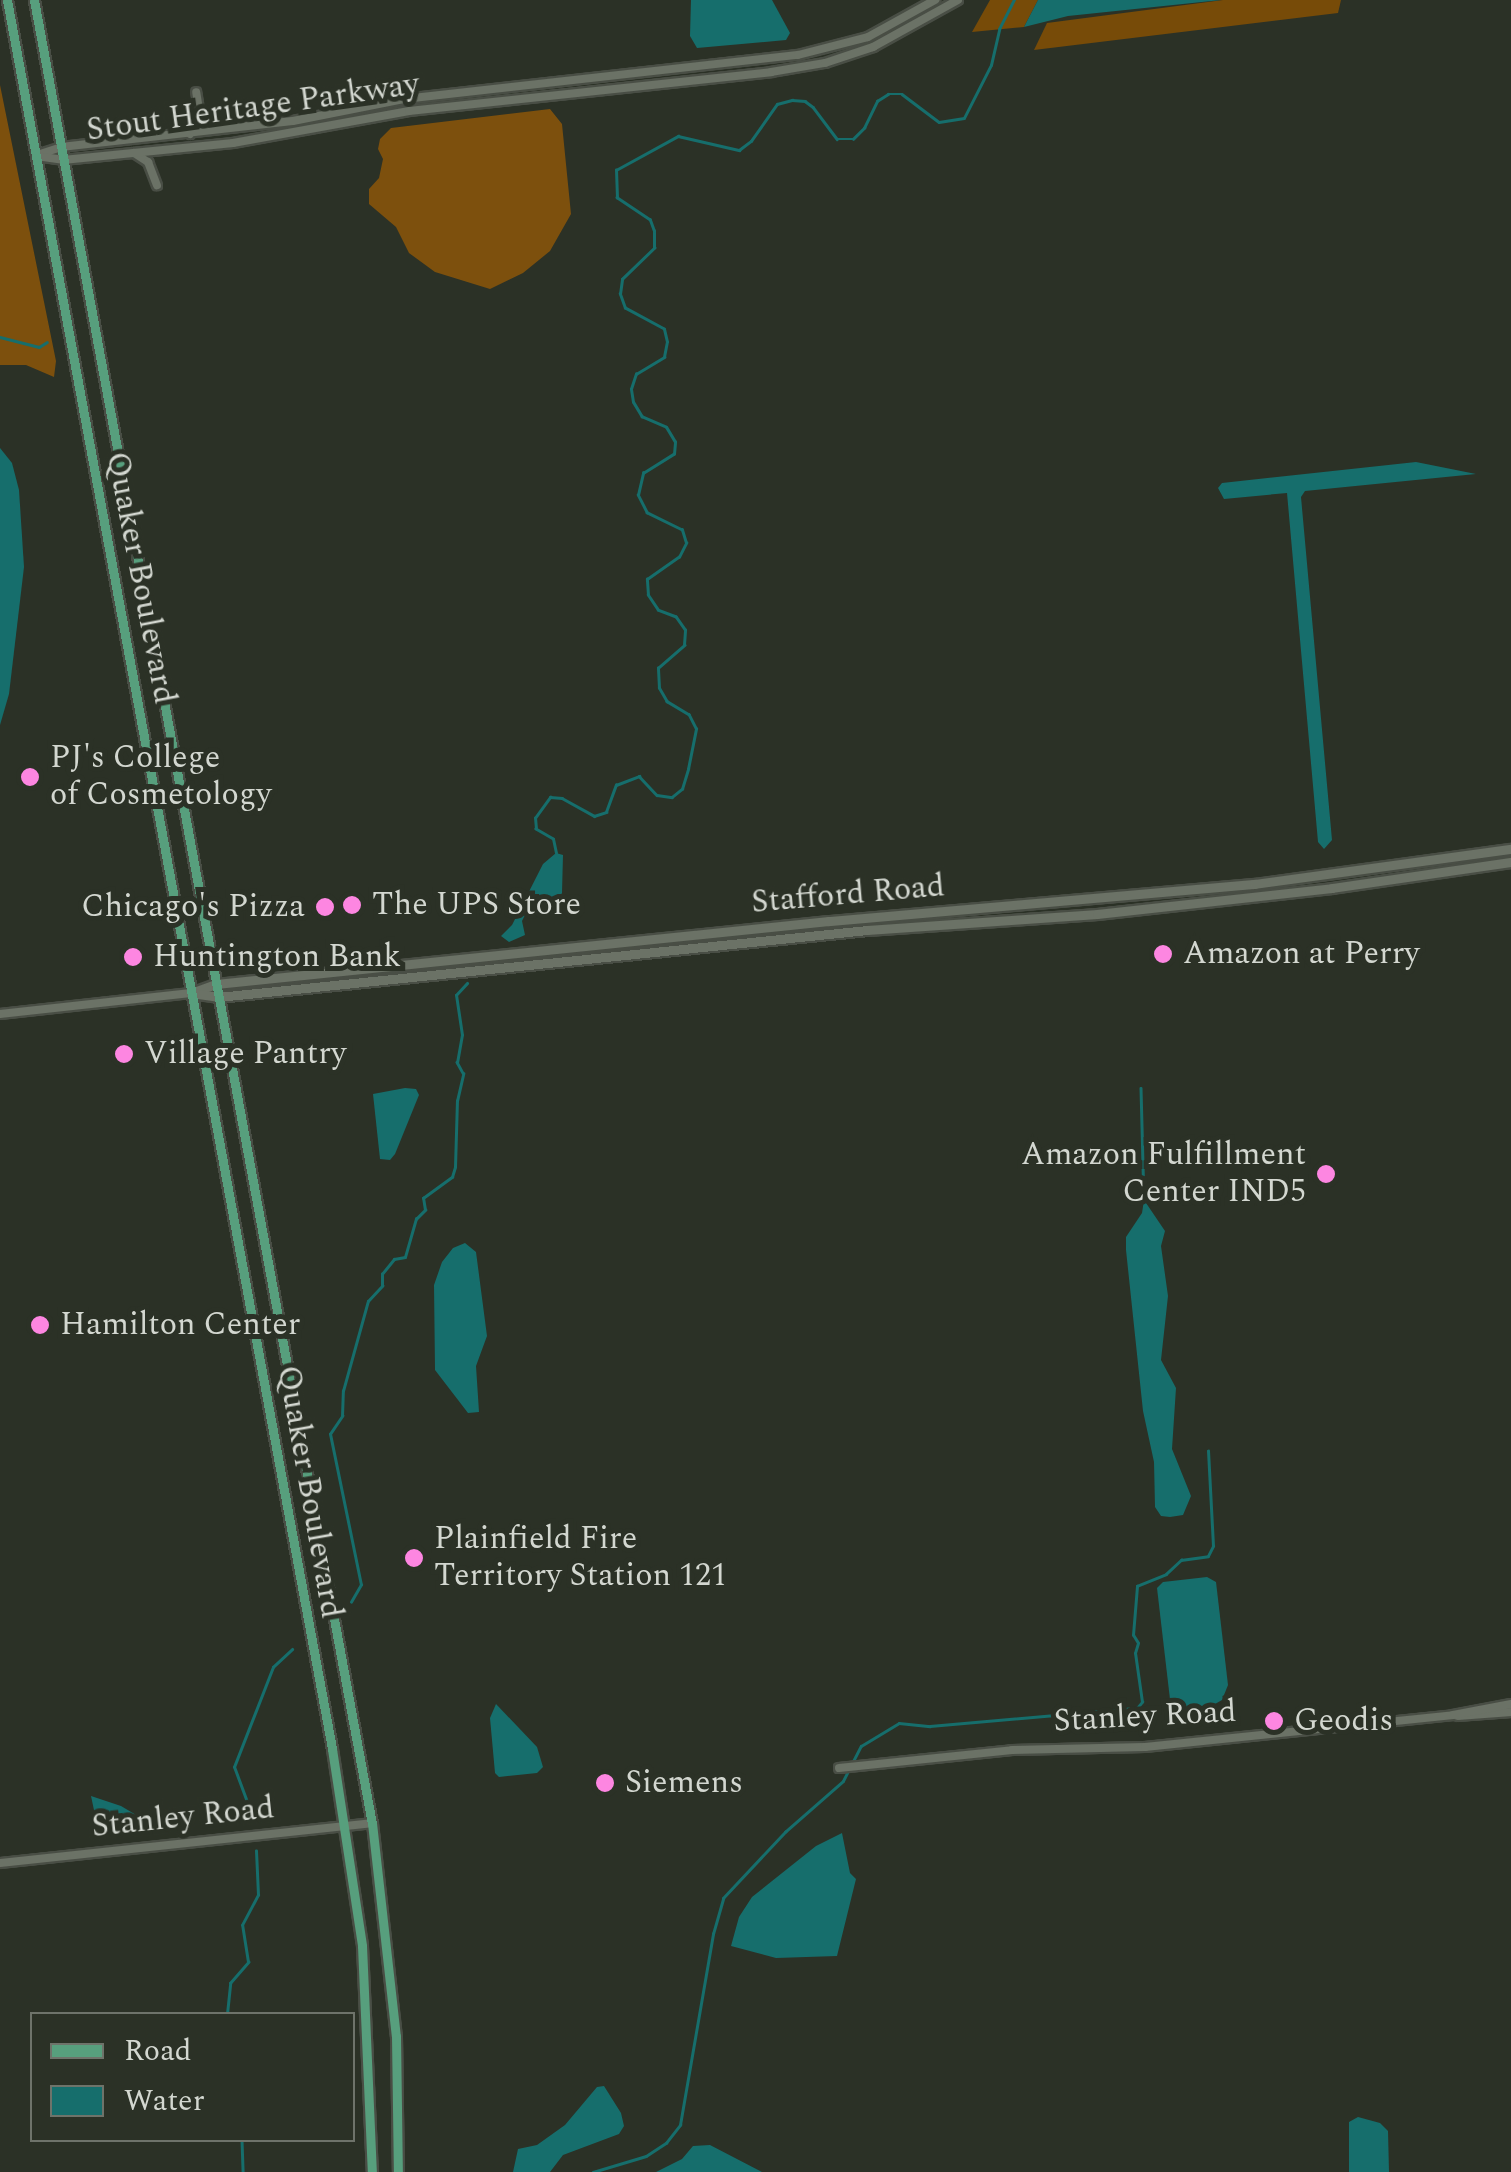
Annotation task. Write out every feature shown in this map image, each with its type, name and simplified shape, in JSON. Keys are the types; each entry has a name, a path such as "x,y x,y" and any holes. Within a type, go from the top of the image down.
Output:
{"main road":[{"name":"Quaker Boulevard","path":"7,0 344,1826 366,1988 372,2172"},
{"name":"Quaker Boulevard","path":"34,0 372,1822 396,2036 398,2172"},
{"name":"Stafford Road","path":"190,993 216,984 829,920 1136,896 1511,849"},
{"name":"Stafford Road","path":"190,993 218,997 836,933 1097,914 1366,884 1511,862"}],"street":[{"name":"Stout Heritage Parkway","path":"36,156 61,147 293,121 404,99 798,55 868,37 934,0"},
{"name":"Stout Heritage Parkway","path":"36,156 63,160 262,138 409,111 825,63 914,28 958,0"},
{"path":"190,134 200,116 196,92"},
{"path":"134,152 148,162 157,185"},
{"name":"Stafford Road","path":"0,1014 190,993"},
{"name":"Stanley Road","path":"839,1768 1012,1750 1145,1747 1454,1714 1511,1704"},
{"name":"Stanley Road","path":"1454,1714 1511,1712"},
{"name":"Stanley Road","path":"0,1862 372,1822"}],"shaded area":[{"path":"990,0 1038,0 1024,27 972,32"},
{"path":"1223,0 1341,0 1338,13 1034,50 1047,23"},
{"path":"0,85 56,361 54,377 26,365 0,365"},
{"path":"550,109 562,124 571,214 550,251 523,273 490,289 435,272 409,253 396,227 369,204 369,189 379,178 383,159 378,149 380,139 391,128"}],"water":[{"path":"691,0 772,0 790,33 786,40 697,48 690,36"},
{"path":"1038,0 1221,0 1068,16 1024,27"},
{"path":"0,448 12,463 19,490 24,567 9,694 0,725"},
{"path":"1416,462 1476,474 1305,491 1301,497 1332,840 1324,849 1318,842 1287,493 1224,499 1218,488 1222,483"},
{"path":"556,853 563,855 562,893 556,903 530,905 522,921 525,935 509,942 501,936 512,925 543,864"},
{"path":"416,1089 419,1095 395,1154 390,1160 380,1159 373,1094"},
{"path":"1144,1200 1165,1231 1161,1246 1168,1296 1161,1360 1176,1388 1172,1449 1191,1496 1183,1515 1170,1517 1161,1516 1155,1507 1154,1462 1143,1411 1126,1250 1126,1237 1142,1213"},
{"path":"465,1243 476,1252 487,1336 476,1366 479,1412 468,1413 435,1370 434,1285 442,1262 453,1248"},
{"path":"1207,1577 1216,1582 1228,1685 1222,1700 1208,1708 1171,1708 1157,1588 1163,1582"},
{"path":"496,1704 537,1747 543,1767 537,1773 499,1777 495,1773 490,1718"},
{"path":"91,1796 143,1819 111,1830 98,1829"},
{"path":"842,1833 850,1873 856,1879 837,1956 776,1958 731,1946 739,1917 752,1897 816,1846"},
{"path":"604,2086 621,2113 624,2126 619,2134 563,2155 550,2172 513,2172 518,2149 537,2145 565,2125 597,2087"},
{"path":"1358,2117 1380,2123 1388,2131 1389,2172 1349,2172 1349,2122"},
{"path":"710,2145 762,2172 656,2172 682,2159 693,2146"}],"waterway":[{"path":"556,853 553,839 536,829 535,818 550,797 562,798 594,816 606,812 616,785 639,776 657,795 672,797 682,789 696,729 689,715 667,702 659,688 658,668 684,645 685,630 676,617 658,610 648,595 647,579 679,557 686,543 682,530 647,513 638,495 643,473 674,454 675,442 666,427 642,417 633,402 631,389 636,374 664,357 667,342 664,329 625,308 620,294 622,279 654,248 654,231 650,220 617,198 616,170 678,136 739,150 751,141 777,104 792,100 805,101 813,107 837,139 853,139 864,128 877,101 888,94 902,94 939,122 964,118 991,65 999,29 1014,0"},
{"path":"0,337 39,347 47,342"},
{"path":"351,1602 361,1585 330,1434 342,1416 343,1391 368,1301 382,1286 382,1274 394,1259 405,1257 416,1219 425,1210 423,1198 452,1177 457,1101 463,1074 457,1063 462,1035 456,995 467,983"},
{"path":"1141,1088 1144,1200"},
{"path":"593,2172 646,2156 666,2143 680,2125 713,1934 723,1898 785,1832 843,1781 861,1746 899,1723 930,1726 1137,1708 1142,1702 1135,1653 1138,1643 1133,1635 1137,1586 1166,1574 1181,1560 1208,1556 1213,1546 1208,1451"},
{"path":"253,1818 234,1767 273,1667 292,1649"},
{"path":"227,2012 230,1983 248,1962 242,1925 258,1895 256,1851"},
{"path":"242,2142 243,2172"}],"place":[{"name":"PJ's College of Cosmetology","path":"30,777"},
{"name":"The UPS Store","path":"352,905"},
{"name":"Chicago's Pizza","path":"325,907"},
{"name":"Amazon at Perry","path":"1163,954"},
{"name":"Huntington Bank","path":"133,957"},
{"name":"Village Pantry","path":"124,1054"},
{"name":"Amazon Fulfillment Center IND5","path":"1326,1174"},
{"name":"Hamilton Center","path":"40,1325"},
{"name":"Plainfield Fire Territory Station 121","path":"414,1558"},
{"name":"Geodis","path":"1274,1721"},
{"name":"Siemens","path":"605,1783"}]}
